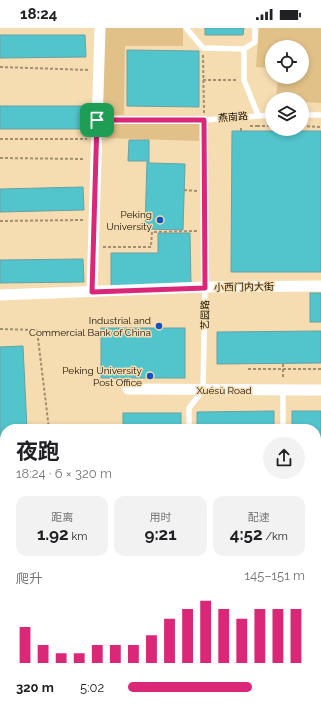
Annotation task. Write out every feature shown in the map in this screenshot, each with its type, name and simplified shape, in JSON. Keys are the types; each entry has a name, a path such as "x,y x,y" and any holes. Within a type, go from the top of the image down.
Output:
{"street":[{"path":"92,292 100,28"},
{"name":"小西门内大街","path":"0,295 205,288 321,286"},
{"name":"Xuésù Road","path":"128,389 321,390"}],"lane":[{"path":"186,28 203,48 244,49 255,42 255,28"},
{"path":"244,49 244,80 258,115"},
{"name":"燕南路","path":"97,120 204,120 265,115"},
{"path":"309,115 321,115"},
{"name":"艺园路","path":"203,390 205,288 204,120"},
{"path":"189,424 189,408 203,390"},
{"path":"283,390 283,424"}],"path":[{"path":"203,48 204,120"},
{"path":"0,67 99,70"},
{"path":"203,80 244,80"},
{"path":"241,126 241,131"},
{"path":"257,126 265,126"},
{"path":"309,126 321,127"},
{"path":"0,139 97,139"},
{"path":"0,158 96,159"},
{"path":"184,190 204,191"},
{"path":"0,221 94,220"},
{"path":"93,247 152,248 152,232 205,230"},
{"path":"0,329 37,330 48,424"},
{"path":"283,364 283,373"},
{"path":"248,369 321,369"}],"shaded area":[{"path":"104,28 183,28 183,46 125,46 124,115 102,115"},
{"path":"259,28 321,28 321,103 309,102 309,92 277,92 277,84 309,84 309,40 265,40 265,68 256,67"},
{"path":"106,124 199,124 199,141 106,138"}],"building":[{"path":"205,28 244,28 243,35 205,35"},
{"path":"0,35 85,35 86,57 0,58"},
{"path":"127,50 199,51 199,107 127,106"},
{"path":"0,106 83,106 83,129 0,129"},
{"path":"232,131 265,131 265,136 309,136 309,131 321,131 321,272 231,272"},
{"path":"129,140 149,140 149,163 185,164 183,230 145,229 147,161 128,161"},
{"path":"83,187 84,210 0,212 0,189"},
{"path":"158,233 190,233 191,286 111,286 111,253 158,253"},
{"path":"83,259 84,282 0,283 0,260"},
{"path":"310,293 321,293 321,322 310,322"},
{"path":"101,328 185,328 185,378 101,378"},
{"path":"321,331 321,363 217,364 217,332"},
{"path":"23,346 27,424 0,424 0,347"},
{"path":"274,411 274,424 197,424 197,412"},
{"path":"292,411 321,411 321,424 292,424"},
{"path":"123,413 181,413 181,424 123,424"}],"place":[{"name":"Peking University","path":"160,220"},
{"name":"Industrial and Commercial Bank of China","path":"159,326"},
{"name":"Peking University Post Office","path":"150,376"}],"route":[{"path":"97,120 204,120 205,288 92,292 97,120"}]}
